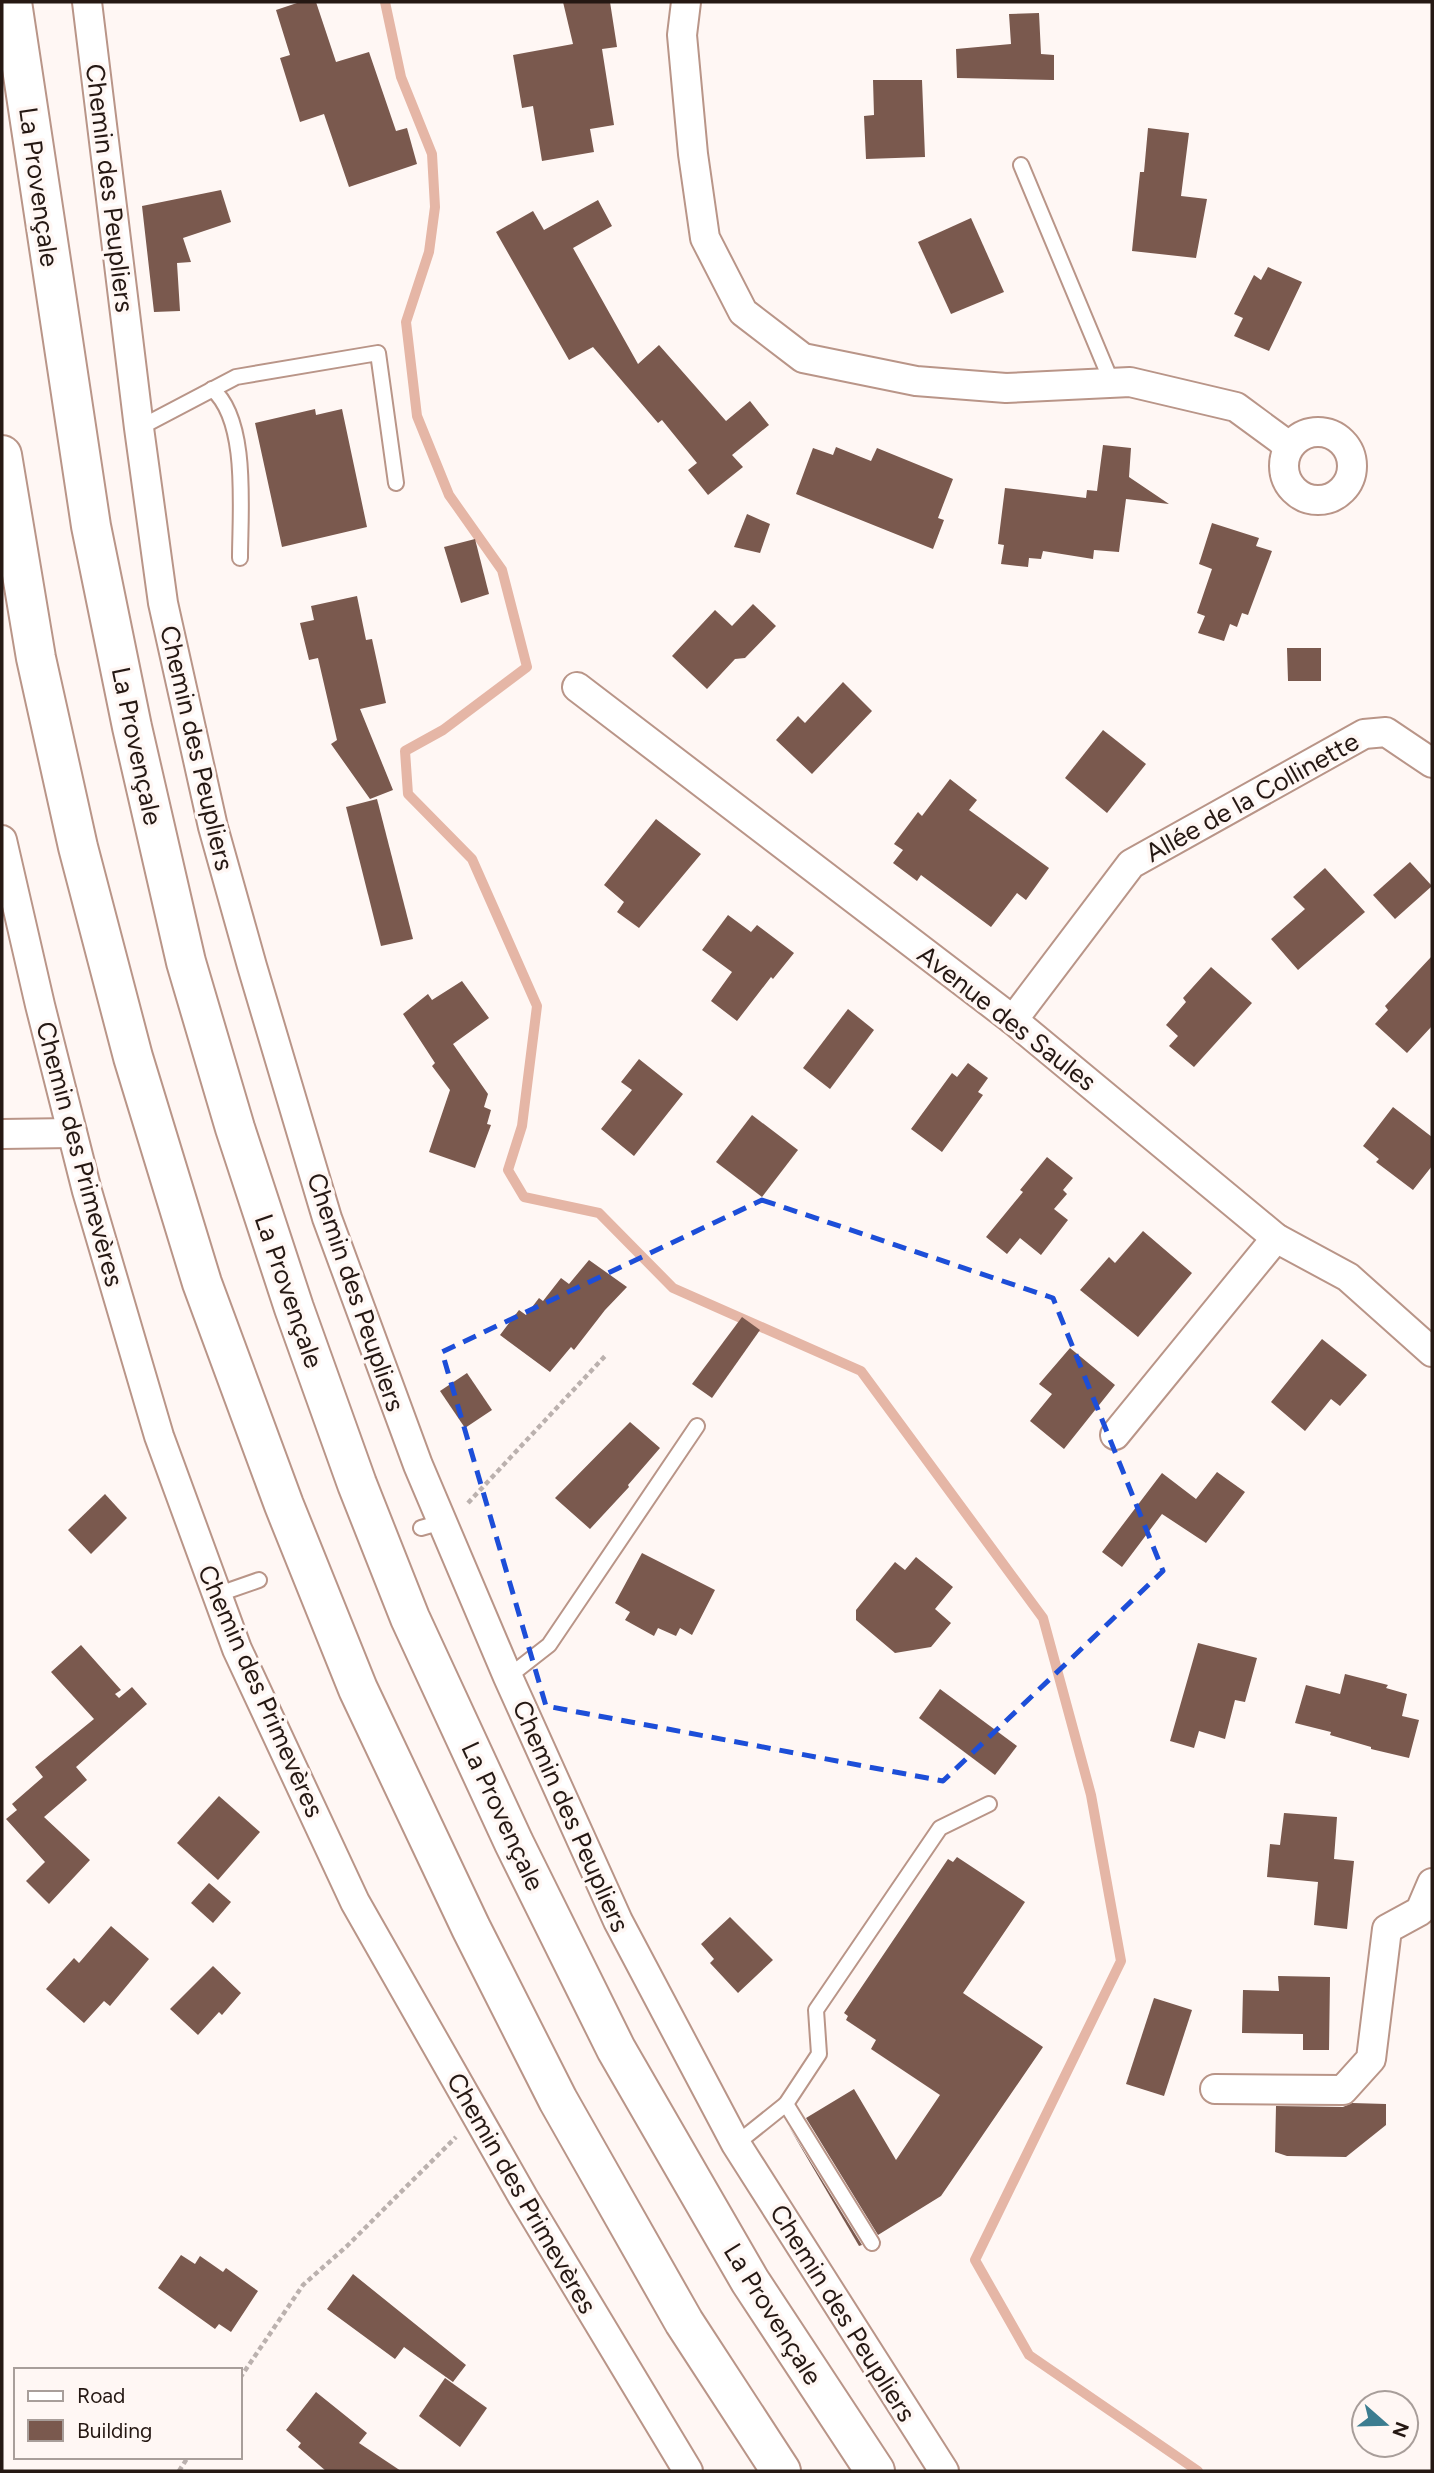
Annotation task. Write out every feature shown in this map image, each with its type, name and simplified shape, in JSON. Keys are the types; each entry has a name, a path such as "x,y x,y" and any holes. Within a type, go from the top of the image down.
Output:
{"highway":[{"name":"La Provençale","path":"12,2 91,526 132,727 186,962 235,1128 294,1308 357,1484 410,1618 514,1843 616,2049 750,2281 875,2471"},
{"path":"2,455 36,658 78,848 133,1057 202,1283 284,1505 358,1689 471,1928 558,2100 684,2322 781,2471"}],"street":[{"name":"Chemin des Peupliers","path":"87,2 139,428 163,603 178,676 213,827 327,1218 418,1465 432,1525 508,1677 618,1921 736,2144 944,2471"},
{"path":"686,2 682,35 693,154 705,238 743,312 803,358 916,381 1006,388 1130,382 1236,407 1289,446"},
{"name":"Avenue des Saules","path":"577,687 1013,1020 1276,1238 1349,1277 1432,1352"},
{"name":"Allée de la Collinette","path":"1013,1020 1131,864 1364,734 1386,732 1432,763"},
{"name":"Chemin des Primevères","path":"2,840 72,1133 159,1436 237,1649 355,1902 477,2117 688,2471"},
{"path":"2,1134 72,1133"},
{"path":"1115,1435 1276,1238"},
{"path":"1215,2089 1343,2090 1371,2059 1387,1929 1420,1911 1432,1883"}],"lane":[{"path":"1021,165 1112,383"},
{"path":"139,428 236,377 378,353 396,483"},
{"path":"212,389 222,397 239,443 240,558"},
{"path":"508,1677 549,1645 697,1426"},
{"path":"216,1595 259,1580"},
{"path":"736,2144 786,2104 819,2054 816,2010 940,1828 989,1804"},
{"path":"786,2104 872,2243"}],"path":[{"path":"432,1525 466,1504 606,1354"},
{"path":"242,2375 303,2285 347,2246 477,2117"}],"highlighted area":[{"path":"762,1200 1053,1298 1163,1571 943,1781 546,1706 442,1352"}],"building":[{"path":"300,2 316,2 336,62 369,52 396,131 407,128 417,164 349,187 324,114 300,122 280,58 290,55 276,10"},
{"path":"563,2 610,2 617,47 602,49 614,125 590,129 594,152 542,161 533,106 522,108 513,55 573,44"},
{"path":"1039,13 1041,54 1054,55 1054,80 957,78 956,49 1011,44 1009,14"},
{"path":"873,80 922,80 925,157 866,159 864,116 874,115"},
{"path":"1148,128 1189,133 1181,196 1207,199 1196,258 1132,251 1140,172 1144,172"},
{"path":"221,190 231,222 183,238 191,262 177,263 180,311 154,312 142,206"},
{"path":"598,200 612,226 573,248 638,364 659,345 726,421 750,401 769,425 732,455 743,467 708,495 688,470 697,463 662,420 658,423 593,347 569,360 496,232 533,211 544,230"},
{"path":"971,218 1004,292 951,314 918,242"},
{"path":"1268,267 1302,282 1269,351 1234,336 1243,318 1234,314 1254,275 1261,280"},
{"path":"315,409 316,415 342,409 367,527 282,547 255,423"},
{"path":"1103,445 1131,448 1129,477 1169,504 1126,499 1119,552 1094,550 1093,559 1043,551 1041,559 1029,558 1028,567 1001,564 1004,545 998,544 1005,488 1086,498 1087,490 1097,491"},
{"path":"836,447 871,461 877,448 953,479 938,518 944,520 933,549 796,494 813,448 833,455"},
{"path":"747,514 770,524 760,553 734,547"},
{"path":"1212,523 1259,538 1256,546 1272,551 1248,615 1242,613 1237,627 1230,624 1224,641 1198,633 1205,616 1197,613 1212,569 1199,564"},
{"path":"475,539 489,594 461,603 444,547"},
{"path":"357,596 366,640 372,639 386,703 360,709 393,790 370,799 331,744 337,740 318,658 309,660 300,623 314,620 311,606"},
{"path":"753,604 776,626 745,658 735,659 707,689 672,656 715,610 732,626"},
{"path":"1287,648 1321,648 1321,681 1288,681"},
{"path":"843,682 872,711 812,774 776,740 798,716 805,723"},
{"path":"1103,730 1146,764 1107,813 1065,778"},
{"path":"950,779 977,800 969,810 1049,868 1026,900 1017,893 991,927 921,875 917,881 893,863 903,850 894,844 918,812 922,816"},
{"path":"377,799 413,939 381,946 346,807"},
{"path":"656,819 701,854 639,928 617,912 624,902 604,885"},
{"path":"1410,862 1432,886 1395,919 1373,895"},
{"path":"1325,868 1365,912 1298,970 1271,939 1305,909 1293,897"},
{"path":"728,915 751,932 757,925 794,953 773,979 771,977 737,1021 711,1001 732,972 702,950"},
{"path":"1432,956 1432,1026 1407,1053 1375,1024 1388,1010 1385,1006"},
{"path":"1211,967 1252,1003 1194,1067 1169,1046 1178,1036 1166,1025 1186,1002 1183,998"},
{"path":"462,981 489,1018 453,1044 488,1094 484,1107 491,1110 487,1124 491,1125 475,1168 429,1152 450,1090 432,1066 435,1063 403,1014 428,994 432,1000"},
{"path":"848,1009 874,1030 830,1089 803,1068"},
{"path":"639,1059 683,1094 634,1156 601,1129 632,1090 621,1082"},
{"path":"968,1063 988,1078 978,1092 983,1095 942,1152 911,1129 952,1073 957,1077"},
{"path":"1393,1107 1432,1137 1432,1166 1413,1190 1376,1162 1379,1159 1363,1146"},
{"path":"752,1115 798,1150 762,1197 716,1162"},
{"path":"1047,1157 1073,1178 1063,1190 1067,1194 1054,1209 1068,1220 1041,1255 1020,1238 1007,1254 986,1237 1023,1192 1020,1190"},
{"path":"1143,1231 1192,1273 1138,1337 1080,1290 1109,1257 1115,1263"},
{"path":"589,1260 627,1287 574,1350 571,1347 550,1372 500,1335 519,1310 526,1315 539,1298 543,1301 561,1278 569,1284"},
{"path":"742,1317 760,1330 712,1398 692,1384"},
{"path":"1322,1339 1367,1375 1340,1406 1331,1399 1305,1431 1271,1402"},
{"path":"1070,1348 1115,1385 1064,1449 1030,1421 1052,1394 1039,1384"},
{"path":"467,1373 492,1410 465,1428 440,1391"},
{"path":"630,1422 660,1448 590,1529 555,1498"},
{"path":"1217,1472 1245,1492 1206,1543 1162,1514 1122,1567 1102,1552 1162,1473 1196,1499"},
{"path":"105,1494 127,1518 91,1554 68,1530"},
{"path":"642,1553 715,1590 692,1635 680,1628 676,1636 658,1628 654,1636 625,1620 630,1612 615,1603"},
{"path":"916,1557 953,1587 935,1609 951,1623 931,1647 895,1653 856,1620 856,1610 895,1562 905,1570"},
{"path":"1198,1643 1257,1658 1245,1702 1235,1700 1225,1739 1199,1731 1194,1748 1170,1741"},
{"path":"81,1645 121,1690 115,1694 119,1698 132,1687 147,1704 76,1767 87,1780 44,1817 90,1860 49,1904 26,1881 45,1862 6,1819 17,1810 12,1804 43,1777 35,1767 94,1719 51,1672"},
{"path":"1345,1674 1388,1685 1386,1688 1407,1694 1402,1716 1419,1720 1409,1758 1371,1749 1330,1735 1331,1732 1295,1723 1306,1685 1340,1694"},
{"path":"940,1689 1017,1746 995,1775 919,1718"},
{"path":"219,1796 260,1832 218,1880 177,1843"},
{"path":"1284,1813 1337,1817 1334,1859 1354,1861 1347,1929 1314,1925 1318,1882 1267,1877 1270,1844 1280,1845"},
{"path":"957,1857 1025,1902 963,1993 1043,2047 941,2196 878,2235 806,2118 854,2089 896,2160 940,2095 871,2049 876,2040 846,2020 848,2016 844,2013 948,1859 953,1862"},
{"path":"209,1883 231,1902 213,1923 191,1903"},
{"path":"730,1917 773,1960 738,1993 710,1963 714,1959 701,1944"},
{"path":"111,1926 149,1959 110,2006 104,2001 84,2023 46,1989 74,1958 79,1963"},
{"path":"213,1966 241,1993 222,2015 219,2012 198,2035 170,2009"},
{"path":"1278,1976 1330,1977 1329,2050 1303,2050 1303,2034 1242,2033 1243,1990 1279,1991"},
{"path":"1154,1998 1192,2010 1164,2096 1126,2084"},
{"path":"1352,2103 1386,2104 1386,2125 1346,2157 1287,2156 1275,2152 1276,2106 1343,2107"},
{"path":"789,2127 862,2245 859,2246"},
{"path":"181,2255 195,2264 200,2256 223,2272 226,2268 258,2291 231,2332 219,2324 215,2329 158,2288"},
{"path":"353,2274 466,2365 453,2382 404,2347 395,2359 327,2309"},
{"path":"445,2378 487,2408 460,2447 419,2416"},
{"path":"316,2392 367,2433 359,2443 401,2471 326,2471 298,2447 301,2443 286,2430"}],"waterway":[{"path":"385,2 401,77 432,154 435,207 429,252 406,322 417,416 449,495 502,570 527,667 443,730 405,751 408,794 472,859 537,1006 522,1126 508,1170 524,1197 599,1213 673,1288 861,1371 1043,1618 1091,1795 1121,1961 975,2260 1029,2355 1198,2471"}]}
